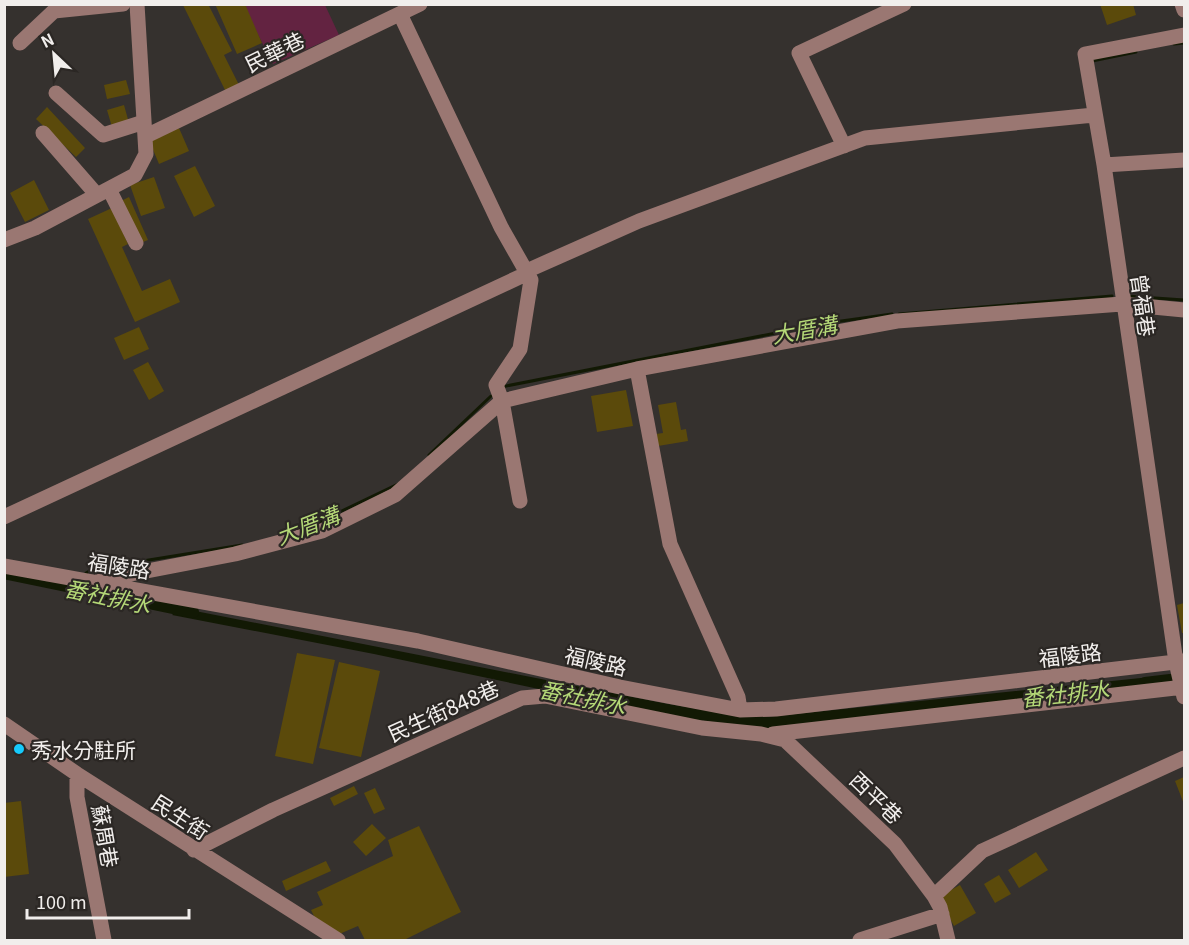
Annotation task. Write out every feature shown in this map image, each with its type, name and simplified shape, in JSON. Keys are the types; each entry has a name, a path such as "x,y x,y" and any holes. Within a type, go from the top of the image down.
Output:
{"street":[{"path":"20,43 54,11 123,4"},
{"path":"6,237 135,175 146,154 136,4"},
{"name":"民華巷","path":"56,93 103,135 145,129 420,4"},
{"path":"844,146 799,53 904,4"},
{"path":"1182,4 1185,10"},
{"path":"400,14 501,227 531,280 520,349 496,386 502,401 520,501"},
{"name":"曾福巷","path":"1180,661 1122,304 1104,165 1084,54 1185,35"},
{"path":"4,518 526,274 531,269 639,221 865,138 1094,115"},
{"path":"43,133 103,192 136,243"},
{"path":"1104,165 1185,160"},
{"path":"90,582 235,554 322,531 395,495 502,401 637,369 897,321 1122,304 1185,310"},
{"path":"637,369 670,544 738,697 740,710"},
{"name":"福陵路","path":"4,566 418,641 620,687 740,710 760,710 1180,661"},
{"path":"760,710 764,734 1183,690 1180,661"},
{"name":"民生街848巷","path":"194,850 273,810 522,698 545,696 702,728 764,734"},
{"name":"民生街","path":"4,724 194,850 338,940"},
{"name":"西平巷","path":"764,734 785,740 882,829 934,896 942,914 948,940"},
{"path":"934,896 982,851 1185,758"},
{"name":"蘇周巷","path":"77,774 77,796 104,940"},
{"path":"860,940 942,914"}],"shaded area":[{"path":"243,5 325,5 339,35 273,64"}],"water":[{"path":"180,608 668,704 754,718 755,728 662,715 374,654 172,615"},
{"path":"1160,676 1162,686 768,729 767,717"}],"building":[{"path":"208,4 232,51 224,55 239,85 226,92 183,5"},
{"path":"215,4 245,4 262,43 237,54"},
{"path":"1100,4 1133,4 1136,15 1107,25"},
{"path":"126,80 130,94 107,99 104,85"},
{"path":"124,105 129,123 112,127 107,110"},
{"path":"47,107 85,148 76,157 36,119"},
{"path":"179,128 189,151 159,164 149,140"},
{"path":"195,166 215,206 194,217 174,176"},
{"path":"154,177 165,208 141,216 130,185"},
{"path":"34,180 49,210 25,222 10,193"},
{"path":"129,197 148,240 138,244 119,202"},
{"path":"112,208 128,244 122,247 142,291 170,279 180,302 135,322 88,219"},
{"path":"139,327 149,349 124,360 114,338"},
{"path":"148,362 164,391 149,400 133,370"},
{"path":"626,390 633,426 597,432 591,396"},
{"path":"676,402 681,430 686,429 688,441 658,446 656,434 663,433 658,405"},
{"path":"1184,603 1184,633 1182,633 1177,605"},
{"path":"297,653 335,660 313,764 275,756"},
{"path":"339,662 380,671 361,757 319,748"},
{"path":"1184,777 1184,804 1175,781"},
{"path":"354,786 358,794 334,806 330,798"},
{"path":"375,788 385,809 374,814 364,793"},
{"path":"21,801 29,874 4,877 4,803"},
{"path":"372,824 386,838 366,856 353,842"},
{"path":"419,826 461,912 404,940 365,940 358,926 337,935 319,926 311,910 323,905 317,892 393,856 388,840"},
{"path":"1036,852 1048,870 1019,888 1008,870"},
{"path":"326,861 331,871 286,891 282,881"},
{"path":"999,875 1011,894 995,903 984,884"},
{"path":"960,885 976,913 954,926 938,897"}],"waterway":[{"path":"1174,44 1184,43"},
{"path":"1092,61 1136,52"},
{"name":"大厝溝","path":"899,314 1112,296"},
{"name":"大厝溝","path":"1126,296 1184,300"},
{"name":"大厝溝","path":"501,387 827,323 892,314"},
{"name":"大厝溝","path":"429,455 491,396"},
{"name":"大厝溝","path":"283,534 321,521 398,484"},
{"name":"大厝溝","path":"86,573 93,569 242,545"},
{"name":"番社排水","path":"4,573 193,612"},
{"name":"番社排水","path":"1145,683 1170,680"},
{"name":"番社排水","path":"739,720 781,724"}],"place":[{"name":"秀水分駐所","path":"19,749"}]}
